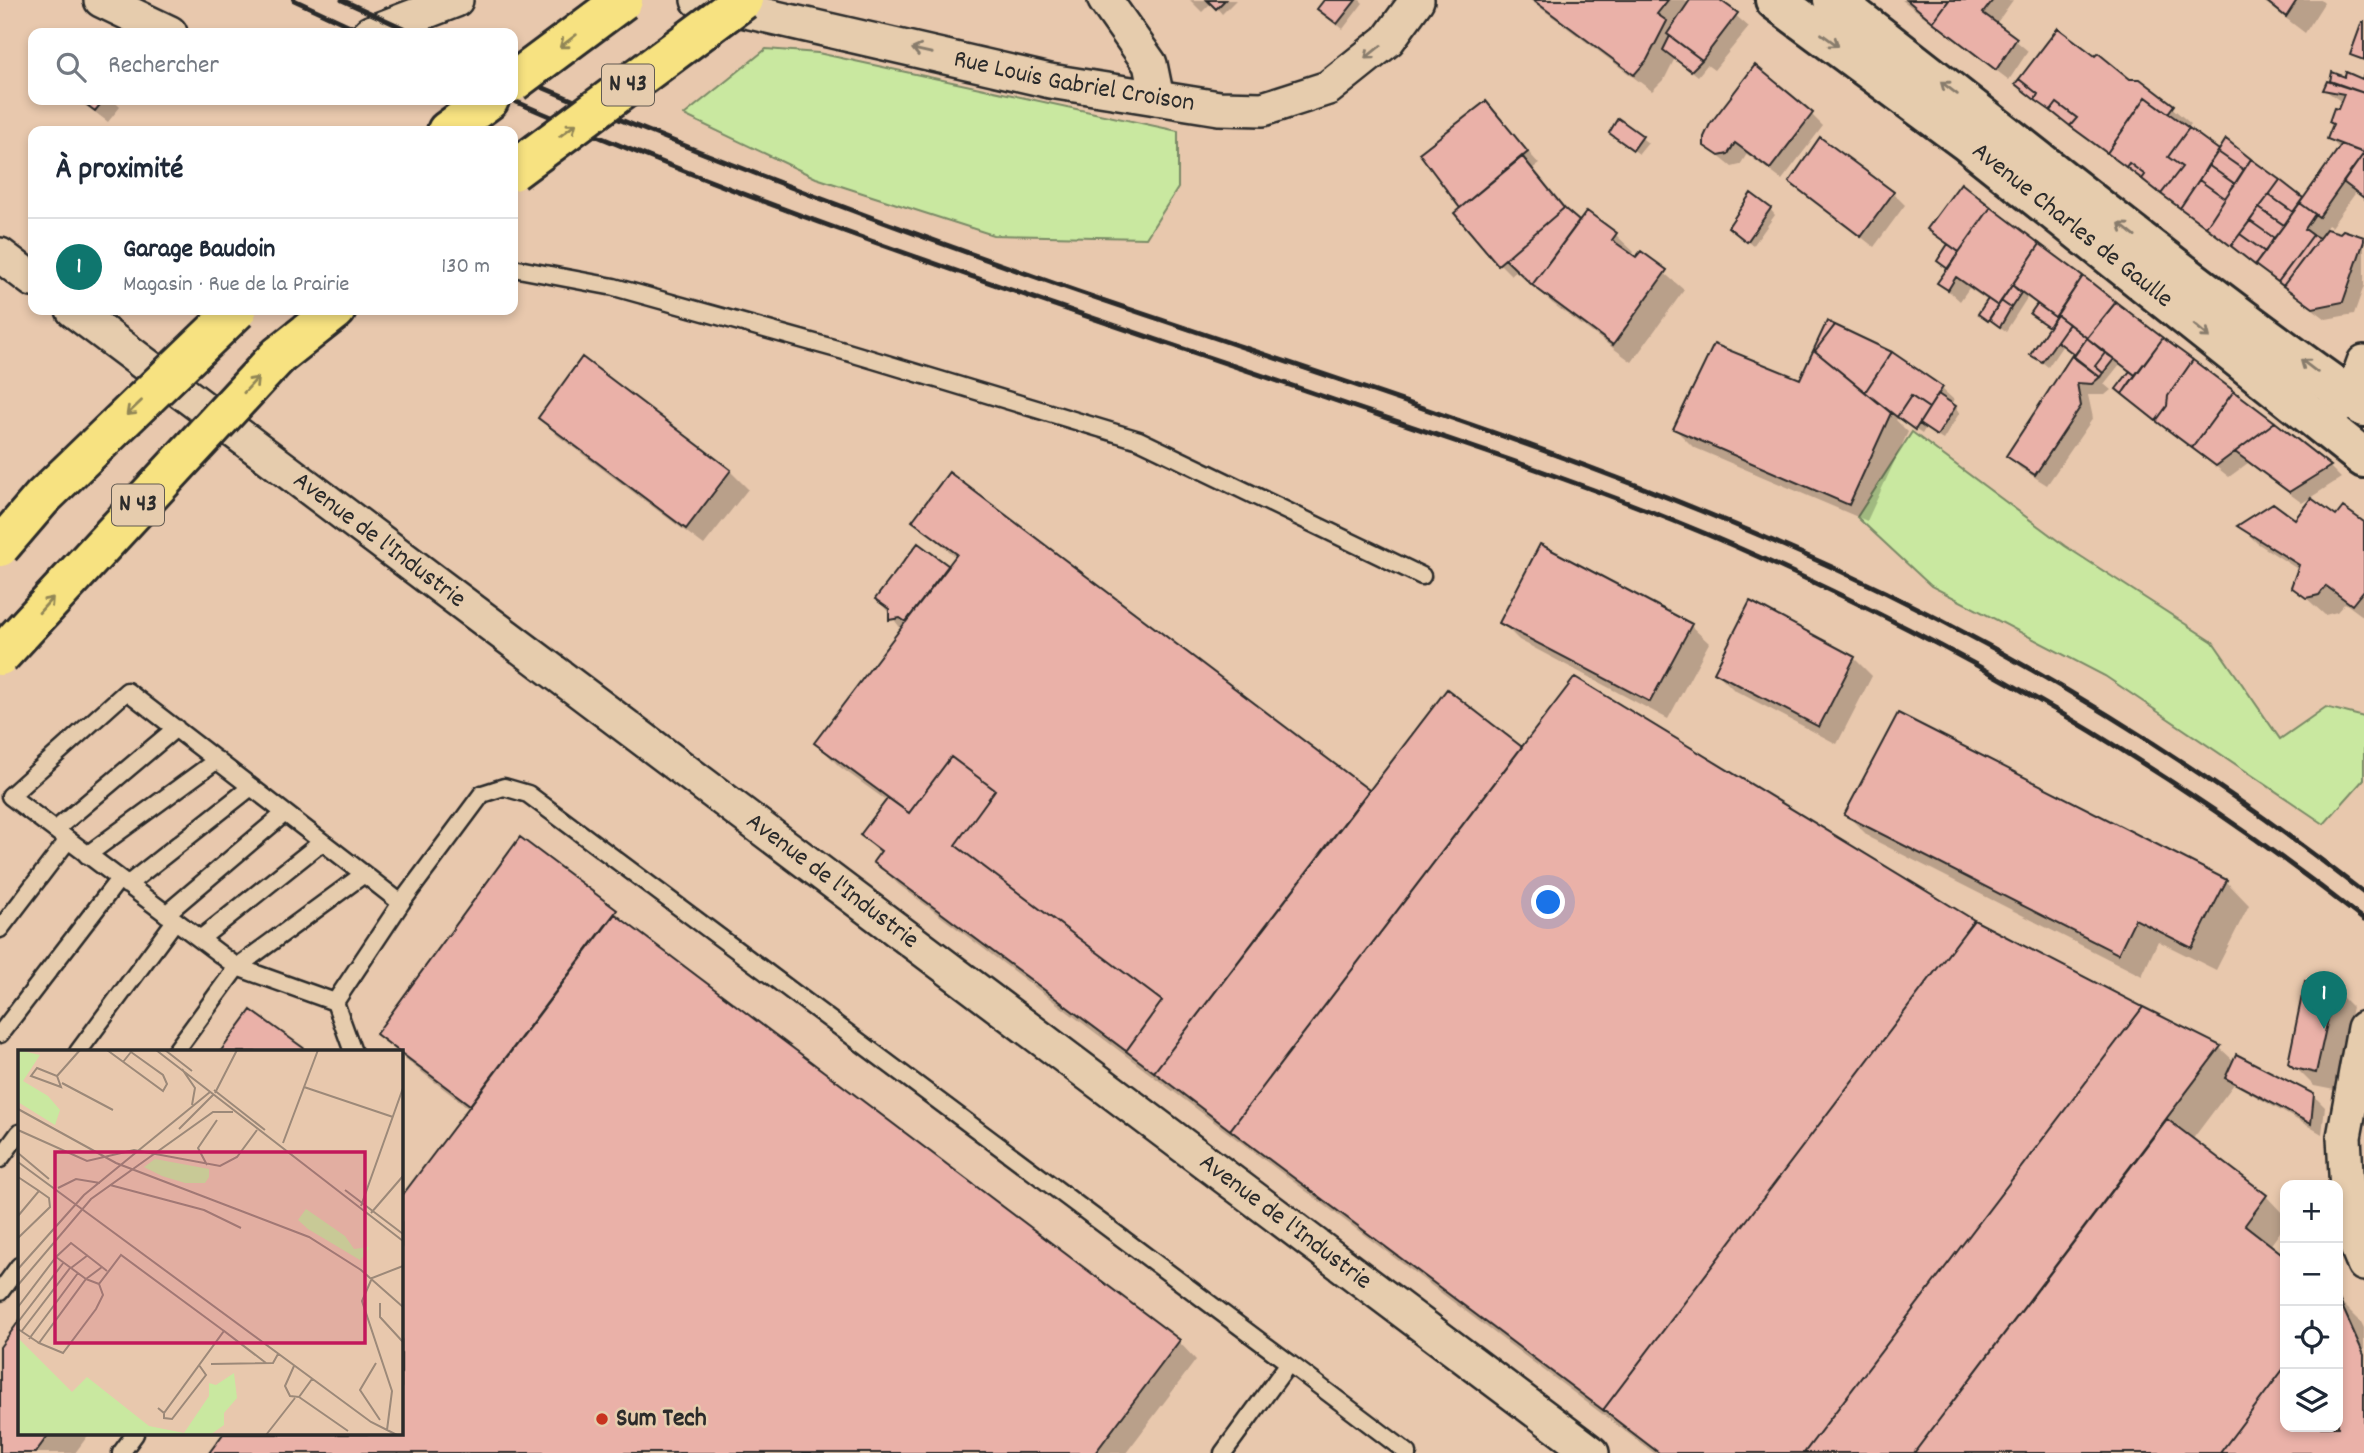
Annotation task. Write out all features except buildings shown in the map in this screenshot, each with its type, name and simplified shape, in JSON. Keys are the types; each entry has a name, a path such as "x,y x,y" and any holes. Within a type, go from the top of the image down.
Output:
{"highway":[{"name":"N 43","path":"518,78 623,0"},
{"name":"N 43","path":"518,167 743,0"},
{"path":"454,126 482,105"},
{"name":"N 43","path":"0,547 42,498 232,315"},
{"name":"N 43","path":"0,656 278,356 330,315"}],"main road":[{"name":"Avenue Charles de Gaulle","path":"1774,0 1966,141 2364,458"},
{"name":"Avenue Charles de Gaulle","path":"1833,0 1983,114 2139,240 2357,402"}],"street":[{"path":"101,0 160,28"},
{"path":"383,28 456,0"},
{"name":"Rue Louis Gabriel Croison","path":"698,0 1050,81 1219,108 1263,109 1328,88 1388,40 1417,0"},
{"path":"1105,0 1150,64 1157,98"},
{"name":"Avenue de l'Industrie","path":"80,315 1592,1453"},
{"path":"2316,422 2357,402 2364,362"},
{"path":"2363,1259 2348,1228 2344,1137 2364,1028"}],"lane":[{"path":"518,269 627,291 844,351 1139,440 1422,576"},
{"path":"335,1002 237,967 61,835 5,802 127,691 401,903"},
{"path":"0,929 61,835 176,729"},
{"path":"87,855 217,760"},
{"path":"0,1034 123,882 251,786"},
{"path":"335,1002 401,903 482,794 504,786 528,794 1408,1453"},
{"path":"79,1050 170,917 285,813"},
{"path":"200,939 322,842"},
{"path":"176,1050 237,967 364,874"},
{"path":"335,1002 352,1050"},
{"path":"0,1159 18,1134"},
{"path":"0,1292 18,1267"},
{"path":"1223,1453 1289,1363"},
{"path":"121,1453 134,1436"}],"green space":[{"path":"766,49 818,53 1178,131 1178,188 1146,238 993,235 816,178 684,115"},
{"path":"1912,432 2065,546 2213,642 2280,739 2326,707 2364,717 2364,779 2324,824 2105,676 1931,586 1857,517"}],"railway":[{"path":"294,0 354,28"},
{"path":"342,0 403,28"},
{"path":"518,77 722,161 934,241 1553,454 1742,528 1834,568 1972,637 2108,715 2240,801 2364,893"},
{"path":"518,103 711,182 912,256 1527,466 1732,545 1899,624 2060,713 2215,811 2364,920"}],"place":[{"name":"Garage Baudoin","path":"2324,1029"},
{"name":"Sum Tech","path":"602,1419"}]}
